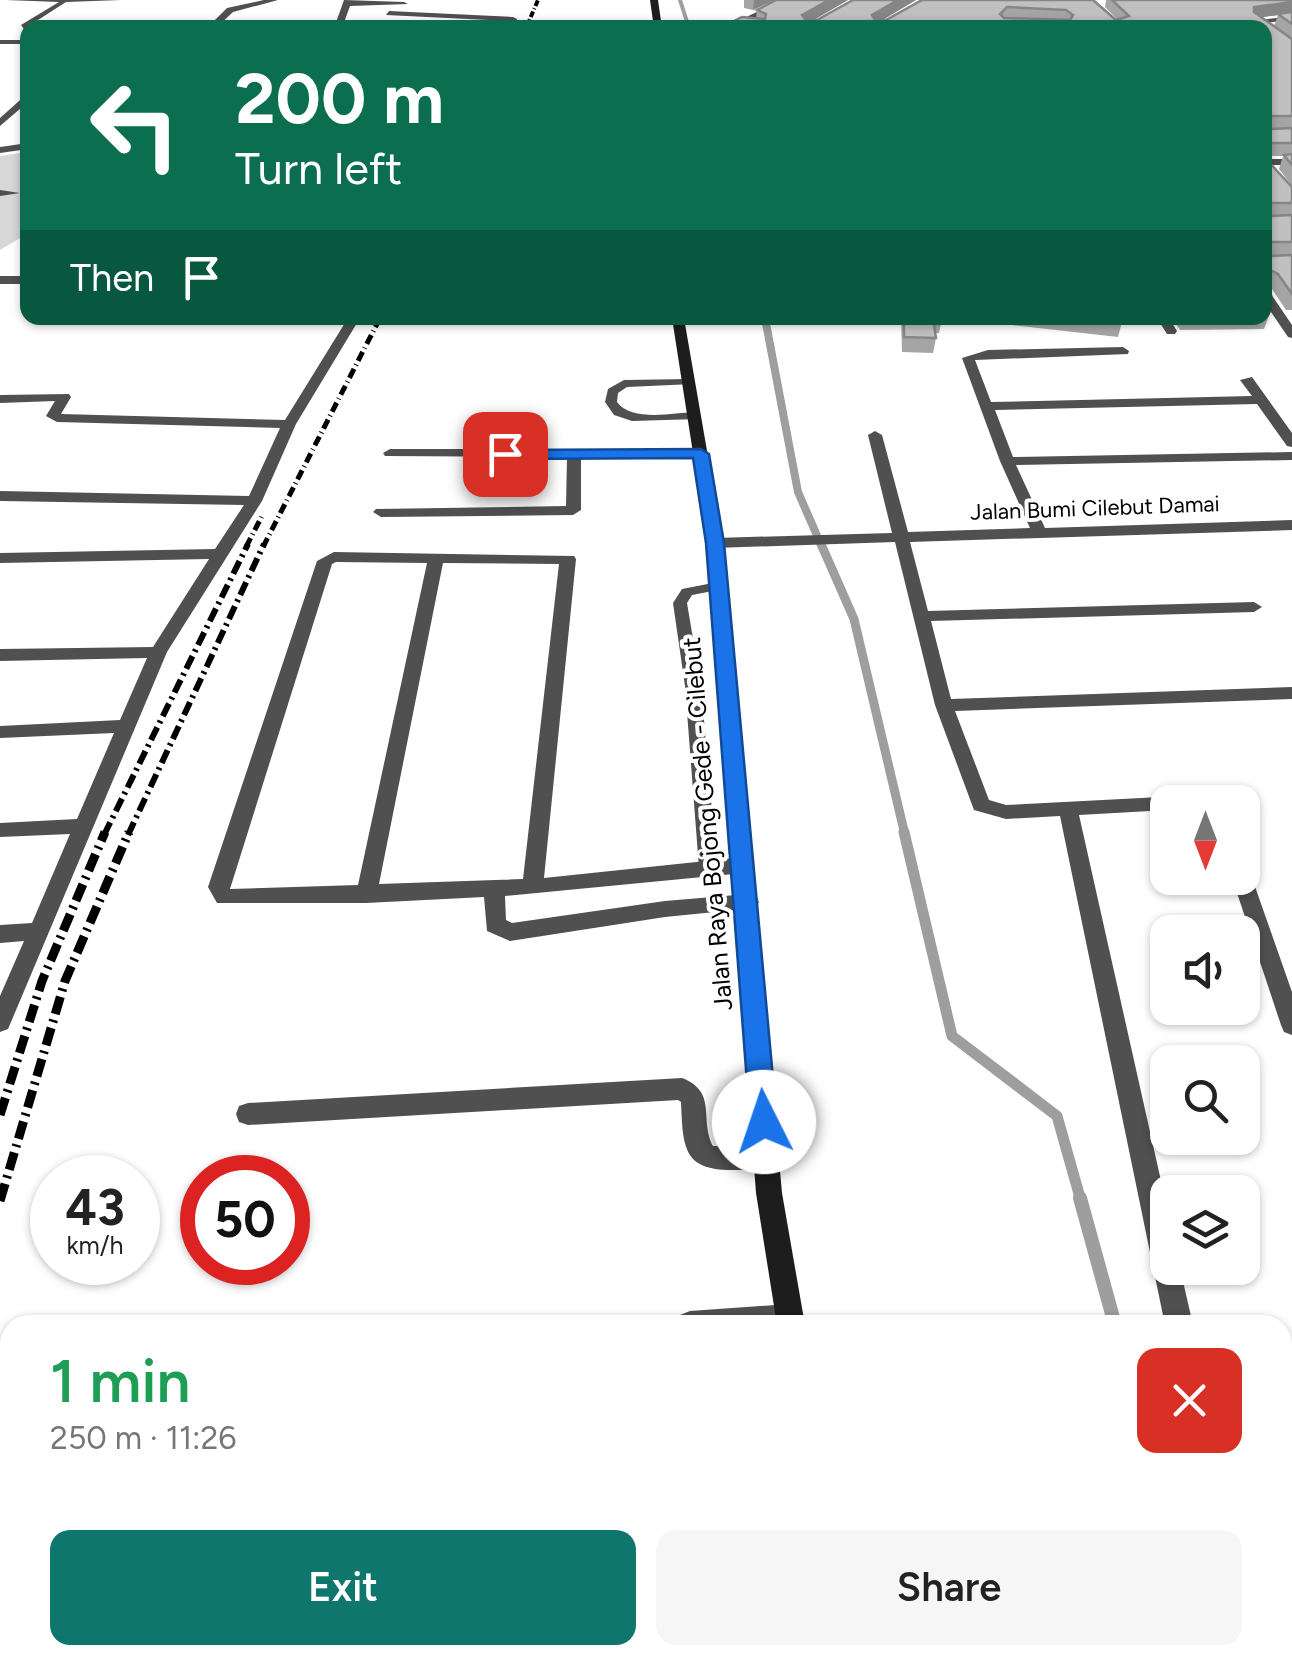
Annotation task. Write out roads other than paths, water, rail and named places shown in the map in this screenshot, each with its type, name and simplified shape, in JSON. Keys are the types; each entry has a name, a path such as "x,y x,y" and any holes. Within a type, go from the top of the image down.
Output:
{"main road":[{"name":"Jalan Raya Bojong Gede - Cilebut","path":"679,325 715,543 748,902 766,1158 789,1315"}],"street":[{"path":"10,0 117,0"},
{"path":"0,3 32,0"},
{"path":"219,20 230,10 274,0"},
{"path":"744,20 788,0"},
{"path":"34,20 65,2"},
{"path":"348,2 446,5"},
{"path":"389,13 514,20"},
{"path":"1257,20 1292,18"},
{"path":"1287,38 1292,47"},
{"path":"0,122 20,103"},
{"path":"1272,173 1276,178"},
{"path":"0,193 15,193"},
{"path":"1286,316 1292,334"},
{"path":"0,1022 158,652 254,501 289,424 350,325"},
{"path":"1167,325 1171,331"},
{"path":"1040,532 1007,461 968,358 1123,351"},
{"path":"1246,380 1292,443"},
{"path":"0,399 64,398 53,416 56,418 289,424"},
{"path":"986,406 1260,400"},
{"path":"876,435 898,536 944,705 981,804 1006,812 1150,804"},
{"path":"390,453 701,454"},
{"path":"381,512 572,510 574,456"},
{"path":"1007,461 1292,456"},
{"path":"0,496 254,501"},
{"name":"Jalan Bumi Cilebut Damai","path":"715,543 1292,525"},
{"path":"0,558 218,554"},
{"path":"533,888 568,559 334,557 323,563 218,886 224,897 533,888 744,865"},
{"path":"366,895 436,558"},
{"path":"920,616 1254,607"},
{"path":"0,655 158,652"},
{"path":"944,705 1292,694"},
{"path":"0,732 126,726"},
{"path":"1068,809 1177,1315"},
{"path":"0,830 85,826"},
{"path":"494,889 496,925 510,932 665,909 748,902"},
{"path":"1248,895 1292,1025"},
{"path":"0,934 40,931"},
{"path":"248,1114 682,1088 693,1097 698,1144 703,1155 710,1159 766,1158"}],"lane":[{"path":"688,382 624,384 612,392 611,402 618,412 632,417 694,416"},
{"path":"708,868 693,686 680,604 687,592 718,586"},
{"path":"693,686 728,686"},
{"path":"699,769 735,769"}],"waterway":[{"path":"680,0 686,20"},
{"path":"766,325 798,492 822,547"},
{"path":"821,544 854,619 905,835"},
{"path":"904,832 952,1036 1057,1116 1081,1201"},
{"path":"1080,1198 1112,1315"}],"railway":[{"path":"529,20 538,0"},
{"path":"263,547 376,325"},
{"path":"246,547 262,516"},
{"path":"104,835 248,544"},
{"path":"128,835 264,544"},
{"path":"0,1115 42,981 105,832"},
{"path":"0,1201 65,981 129,832"}]}
